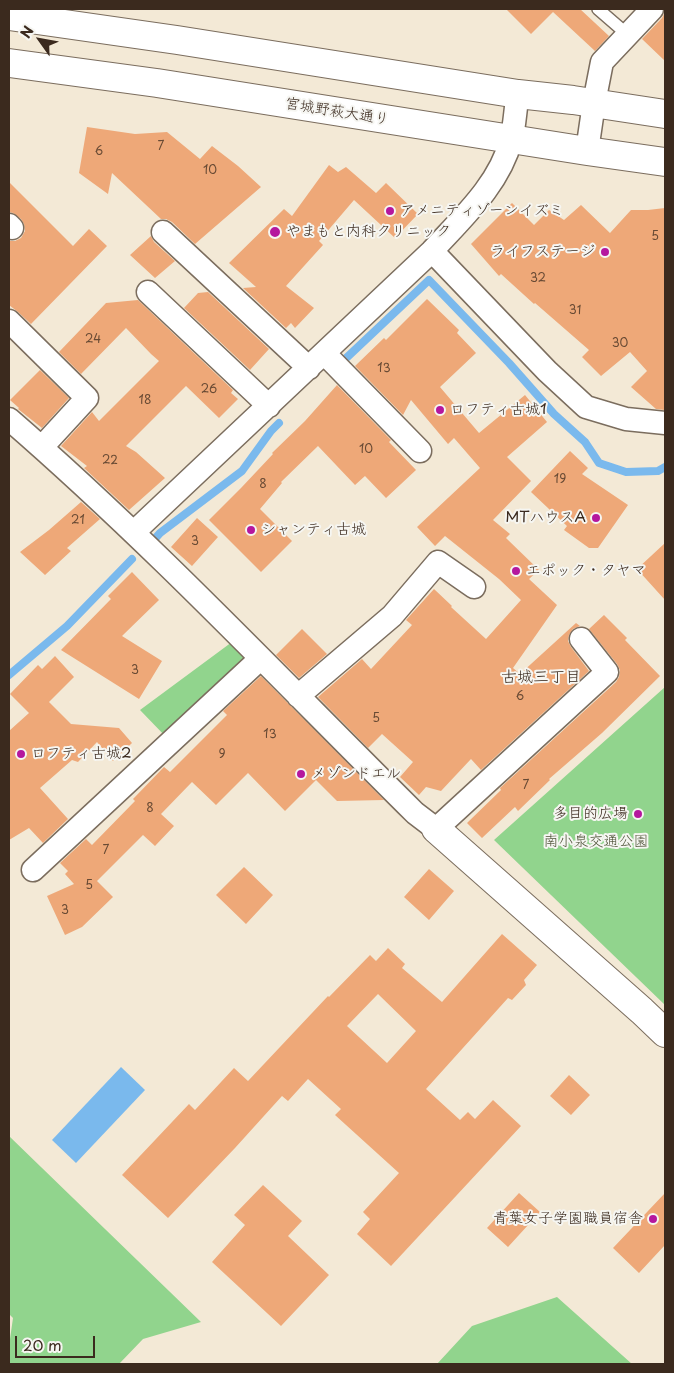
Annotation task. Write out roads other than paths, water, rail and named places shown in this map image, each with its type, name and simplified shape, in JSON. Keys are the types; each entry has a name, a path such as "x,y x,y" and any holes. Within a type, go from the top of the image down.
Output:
{"street":[{"path":"587,151 602,62 652,9"},
{"path":"9,16 177,40 518,94 665,114"},
{"name":"宮城野萩大通り","path":"9,63 157,83 665,162"},
{"path":"134,532 432,251 491,184 501,167 511,139 518,94"},
{"path":"163,232 316,360 420,451"},
{"path":"432,251 547,372 586,406 626,419 665,423"},
{"path":"148,292 269,406"},
{"path":"9,321 87,398 42,447"},
{"path":"9,419 134,532 415,813 436,829 665,1033"},
{"path":"298,696 392,616 438,562 474,587"},
{"path":"436,829 608,672 581,639"},
{"path":"33,870 260,659"}],"lane":[{"path":"598,9 628,35"}],"water":[{"path":"121,1067 145,1090 76,1163 52,1140"}],"waterway":[{"path":"342,362 429,280 509,363 554,414 585,442 599,463 626,472 658,471 665,467"},
{"path":"152,542 160,533 242,471 279,423"},
{"path":"9,675 67,626 132,559"}],"place":[{"name":"アメニティゾーンイズミ","path":"390,211"},
{"name":"やまもと内科クリニック","path":"275,232"},
{"name":"ライフステージ","path":"605,252"},
{"name":"ロフティ古城1","path":"440,410"},
{"name":"MTハウスA","path":"596,518"},
{"name":"シャンティ古城","path":"251,530"},
{"name":"エポック・タヤマ","path":"516,571"},
{"name":"ロフティ古城2","path":"21,754"},
{"name":"メゾンドエル","path":"301,774"},
{"name":"多目的広場","path":"638,814"},
{"name":"青葉女子学園職員宿舎","path":"653,1219"}],"district":[{"name":"古城三丁目","path":"541,678"}],"park label":[{"name":"南小泉交通公園","path":"596,842"}]}
